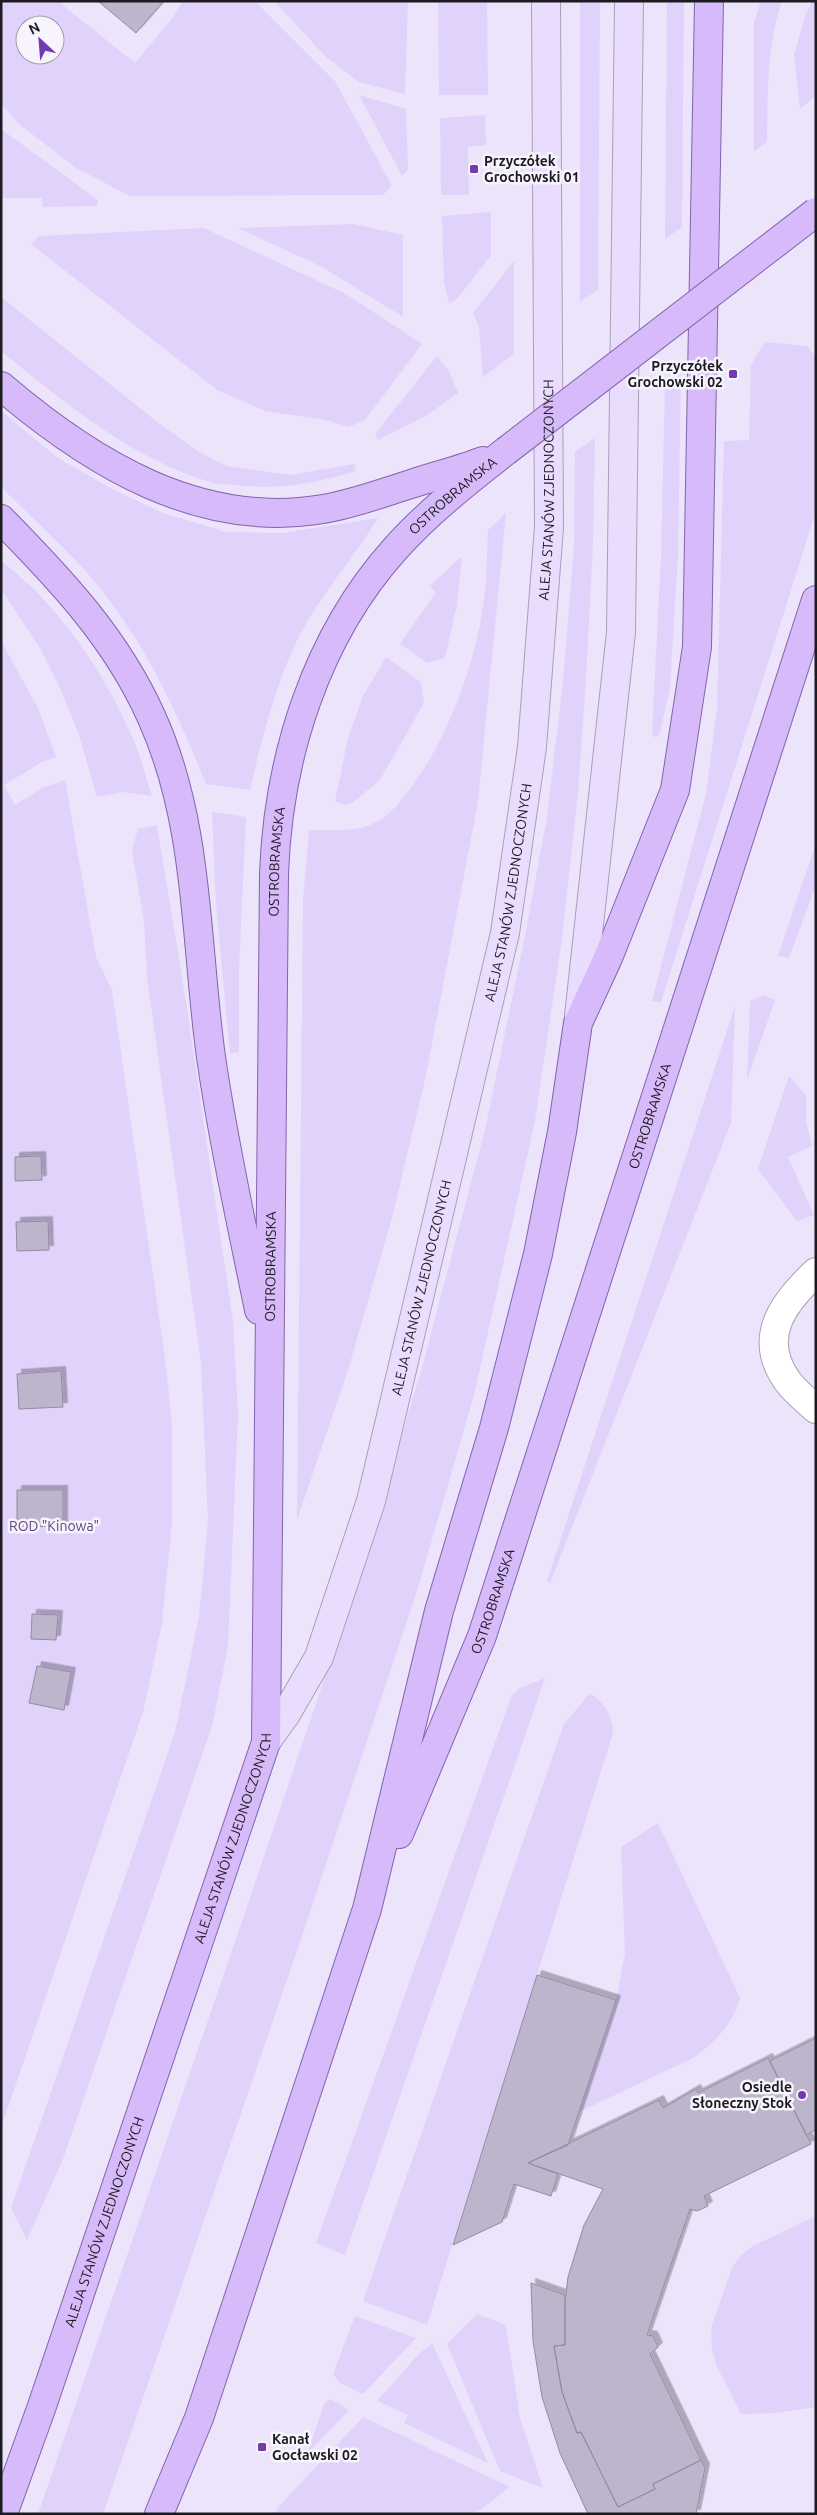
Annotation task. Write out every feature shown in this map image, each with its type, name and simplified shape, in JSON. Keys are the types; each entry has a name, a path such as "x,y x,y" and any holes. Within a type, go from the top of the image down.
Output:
{"main road":[{"name":"ALEJA STANÓW ZJEDNOCZONYCH","path":"3,2514 41,2409 266,1742 286,1714 319,1657 371,1501 505,933 532,747 549,527 546,1"},
{"path":"159,2514 199,2418 368,1909 439,1611 494,1428 538,1254 562,1132 578,1023 621,632 629,1"},
{"path":"578,1023 608,958 675,790 697,647 709,1"},
{"name":"OSTROBRAMSKA","path":"266,1742 274,874 276,834 285,775 302,714 317,674 332,642 354,604 394,550 455,492 506,451 816,212"},
{"path":"1,386 77,444 123,471 164,490 221,509 247,512 323,509 362,500 474,464 506,451"},
{"path":"1,519 76,597 123,662 151,716 170,764 186,826 211,1057 235,1192 270,1362"},
{"name":"OSTROBRAMSKA","path":"368,1909 482,1636 816,600"}],"street":[{"path":"816,1272 793,1294 775,1328 772,1344 776,1362 787,1380 816,1409"}],"green space":[{"path":"1,1 58,1 135,63 170,21 183,1 255,1 335,81 392,186 383,195 130,196 76,168 19,124 1,104"},
{"path":"274,1 408,1 405,94 359,82 326,57"},
{"path":"438,1 487,1 488,95 439,95"},
{"path":"580,1 600,1 598,290 580,302"},
{"path":"667,1 684,1 682,227 665,239"},
{"path":"761,1 782,1 770,53 767,142 754,151 754,22"},
{"path":"812,1 816,1 816,96 800,109 794,55 805,16"},
{"path":"359,95 406,109 408,170 402,176"},
{"path":"485,115 486,145 468,147 469,195 441,195 440,118"},
{"path":"1,129 98,200 97,206 43,207 42,198 1,198"},
{"path":"491,212 491,255 458,298 449,304 444,282 442,216"},
{"path":"354,224 403,235 403,317 322,267 238,228"},
{"path":"204,228 346,294 422,344 365,420 349,427 326,420 265,411 217,390 31,244 39,236"},
{"path":"514,261 514,354 483,377 479,327 473,313"},
{"path":"1,297 156,421 196,450 226,466 290,475 354,464 356,471 297,485 268,487 213,483 181,472 153,459 126,444 74,409 1,351"},
{"path":"765,342 807,346 816,357 816,511 661,1002 652,1001 706,794 717,708 724,441 749,440 751,365"},
{"path":"437,356 449,371 458,393 426,416 378,440 375,434"},
{"path":"681,374 678,556 670,688 660,732 657,737 654,737 652,733 661,556 665,387"},
{"path":"1,411 58,458 112,489 163,513 226,532 282,533 378,518 322,598 293,649 279,683 268,718 250,790 206,784 173,707 147,658 117,611 77,562 1,487"},
{"path":"595,438 593,544 586,680 578,793 562,938 535,1121 474,1395 418,1588 297,1951 103,2514 38,2514 363,1565 421,1371 485,1130 525,936 547,817 563,681 574,545 575,452"},
{"path":"506,513 478,802 425,1080 392,1218 348,1370 297,1520 303,901 309,830 352,829 368,826 376,822 397,805 426,765 459,696 475,646 485,590 488,530"},
{"path":"462,556 457,605 445,658 427,663 400,644 436,592 430,586"},
{"path":"1,561 22,578 60,617 92,662 131,734 152,796 123,792 97,797 79,735 60,688 40,648 1,589"},
{"name":"ROD \"Kinowa\"","path":"1,641 38,708 56,757 42,762 4,785 15,805 42,788 65,780 96,957 112,990 165,1358 172,1423 172,1523 162,1623 143,1712 1,2128"},
{"path":"386,657 421,682 424,703 380,780 352,803 344,805 335,801 348,738 363,696"},
{"path":"212,812 246,817 239,969 239,1052 230,1054 216,904"},
{"path":"157,825 186,1002 233,1321 238,1414 228,1646 212,1726 63,2159 27,2240 11,2208 175,1732 199,1617 208,1521 201,1363 147,977 144,921 132,850 138,829"},
{"path":"816,843 816,885 789,958 778,956"},
{"path":"763,995 775,1000 747,1080 750,1001"},
{"path":"735,1006 731,1123 550,1583 547,1581"},
{"path":"789,1076 806,1095 806,1121 812,1146 788,1157 814,1215 797,1221 758,1169"},
{"path":"545,1678 345,2255 316,2243 512,1695 520,1688"},
{"path":"590,1693 607,1710 613,1727 613,1733 427,2325 363,2301 564,1724"},
{"path":"658,1823 740,1998 733,2016 722,2032 693,2058 577,2113 616,2000 625,1954 621,1847"},
{"path":"816,2216 816,2407 776,2413 741,2414 717,2367 712,2348 711,2328 732,2268 740,2256 753,2246"},
{"path":"477,2314 506,2325 520,2418 543,2488 500,2471 447,2344"},
{"path":"355,2316 416,2338 363,2394 340,2383 333,2374"},
{"path":"432,2343 488,2463 404,2423 408,2415 377,2401 419,2354"},
{"path":"331,2399 349,2410 307,2454 325,2402"},
{"path":"363,2417 510,2487 479,2511 466,2514 275,2514 280,2505"}],"building":[{"path":"98,1 164,1 136,33"},
{"path":"41,1156 42,1180 15,1181 15,1157"},
{"path":"48,1221 49,1250 17,1251 16,1222"},
{"path":"61,1371 63,1407 19,1409 17,1374"},
{"path":"17,1490 63,1490 63,1526 17,1527"},
{"path":"32,1614 58,1615 56,1640 31,1639"},
{"path":"37,1666 71,1672 64,1710 29,1703"},
{"path":"537,1975 616,2000 568,2145 528,2163 558,2174 551,2196 514,2184 502,2222 453,2245"},
{"name":"Osiedle Słoneczny Stok","path":"816,2038 816,2130 806,2135 770,2061"},
{"path":"768,2058 811,2144 704,2196 708,2206 697,2211 690,2209 647,2335 653,2336 658,2347 650,2354 701,2460 653,2484 655,2489 618,2507 581,2432 577,2433 562,2392 554,2346 565,2345 565,2302 568,2277 584,2225 603,2189 528,2163 659,2100 663,2108 696,2089 698,2093"},
{"path":"531,2283 565,2295 565,2345 554,2346 562,2392 577,2433 581,2432 618,2507 655,2489 653,2484 701,2460 705,2468 696,2514 588,2514 560,2453 542,2397 533,2341"}],"place":[{"name":"Przyczółek Grochowski 01","path":"474,169"},
{"name":"Przyczółek Grochowski 02","path":"733,374"},
{"name":"Osiedle Słoneczny Stok","path":"802,2095"},
{"name":"Kanał Gocławski 02","path":"262,2447"}]}
